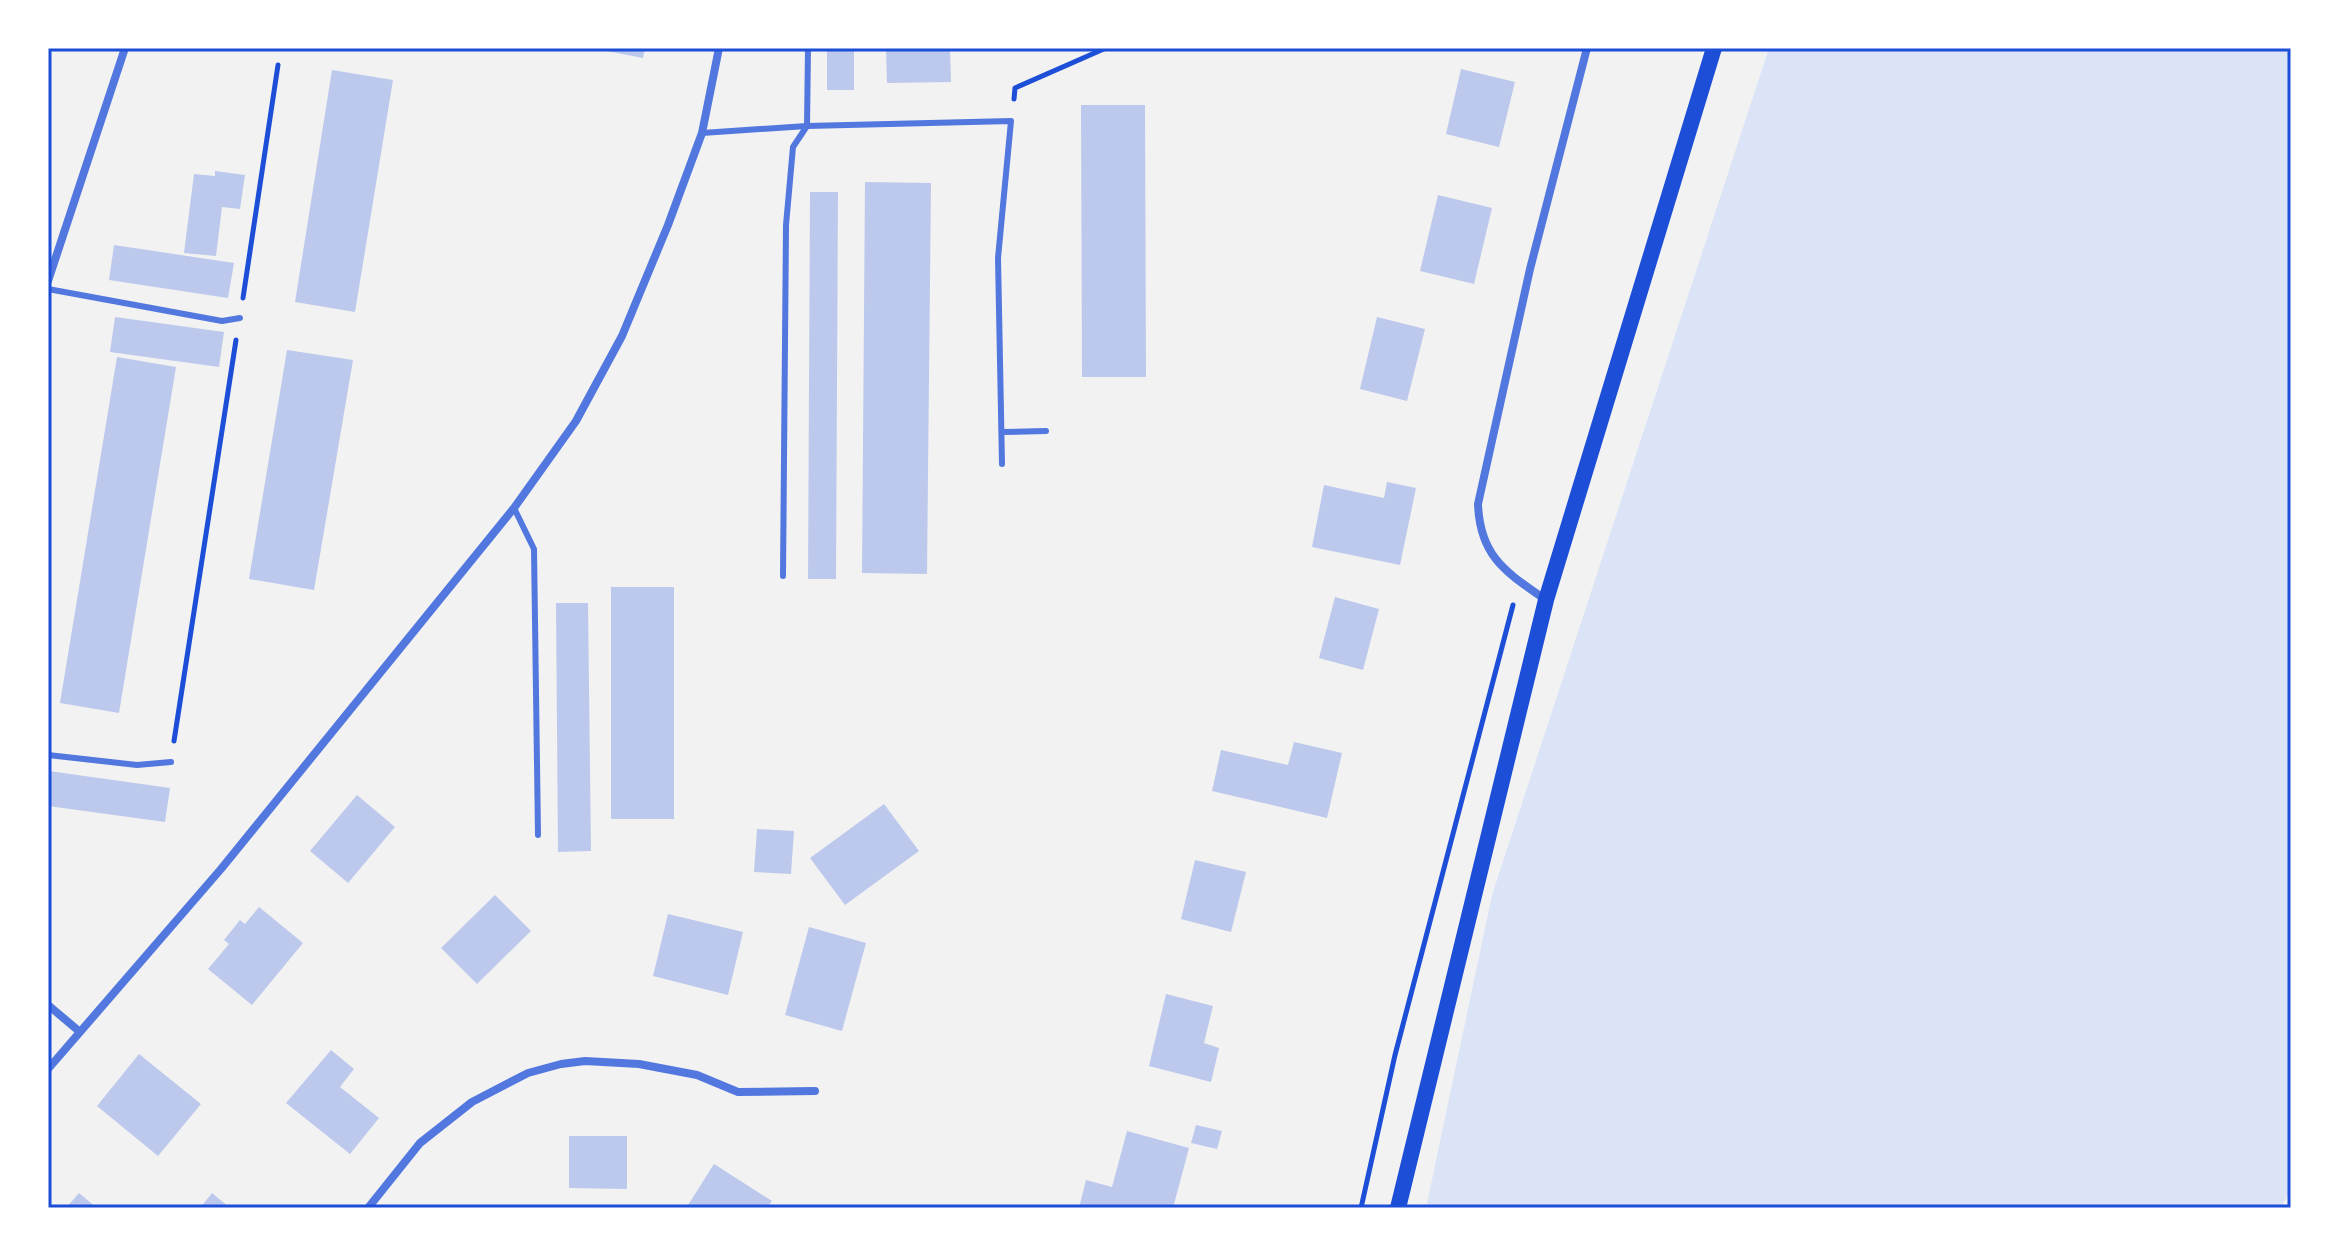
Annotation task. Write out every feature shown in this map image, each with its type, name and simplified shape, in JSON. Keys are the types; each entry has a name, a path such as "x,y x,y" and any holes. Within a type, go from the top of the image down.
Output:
{"main road":[{"path":"1398,1208 1546,600 1714,48"}],"street":[{"path":"48,281 125,48"},
{"path":"48,1069 221,869 514,508 576,421 622,336 702,133 719,48"},
{"path":"1546,600 1519,581 1487,550 1479,530 1478,504 1530,269 1587,48"},
{"path":"48,1005 80,1032"},
{"path":"368,1208 420,1143 472,1102 528,1073 561,1064 639,1064 697,1075 738,1092 815,1091"}],"lane":[{"path":"783,576 786,225 793,147 807,126 808,48"},
{"path":"702,133 807,126 1011,121 998,258 1002,464"},
{"path":"48,289 222,321 240,318"},
{"path":"1002,432 1046,431"},
{"path":"514,508 534,549 538,835"},
{"path":"48,755 137,765 171,762"}],"path":[{"path":"1011,121 1015,88 1106,48"},
{"path":"171,762 278,65"},
{"path":"1361,1208 1395,1055 1519,581"}],"shaded area":[{"path":"1769,48 2291,48 2291,1188 2281,1208 1426,1208 1492,895"}],"building":[{"path":"591,48 645,48 643,58"},
{"path":"827,48 854,48 854,90 827,90"},
{"path":"886,48 950,48 951,82 887,83"},
{"path":"1461,69 1515,82 1499,147 1446,134"},
{"path":"332,70 393,80 355,312 295,302"},
{"path":"1081,105 1145,105 1146,377 1082,377"},
{"path":"215,171 245,175 240,209 222,207 216,256 184,253 194,174 215,176"},
{"path":"865,182 931,183 927,574 862,573"},
{"path":"810,192 838,192 836,579 808,579"},
{"path":"1438,195 1492,208 1474,284 1420,271"},
{"path":"114,245 234,263 228,298 109,280"},
{"path":"115,317 224,332 219,367 110,352"},
{"path":"1377,317 1425,329 1407,401 1360,389"},
{"path":"287,350 353,360 314,590 249,579"},
{"path":"117,357 176,367 119,713 60,703"},
{"path":"1387,482 1416,488 1400,565 1312,547 1324,485 1384,498"},
{"path":"611,587 674,587 674,819 611,819"},
{"path":"1335,597 1379,609 1363,670 1319,658"},
{"path":"556,603 588,603 591,851 558,852"},
{"path":"1294,742 1342,753 1327,818 1212,791 1221,750 1288,765"},
{"path":"49,771 170,788 165,822 48,806"},
{"path":"357,795 395,827 348,883 310,851"},
{"path":"884,804 919,851 845,905 810,858"},
{"path":"757,829 794,831 791,874 754,872"},
{"path":"1195,860 1246,872 1231,932 1181,919"},
{"path":"495,895 531,931 477,984 441,948"},
{"path":"259,907 303,943 252,1005 208,969 229,944 224,940 240,920 245,924"},
{"path":"668,914 743,932 728,995 653,976"},
{"path":"809,927 866,943 842,1031 785,1015"},
{"path":"1166,994 1213,1006 1204,1043 1219,1048 1211,1082 1149,1066"},
{"path":"331,1050 354,1069 340,1087 379,1118 350,1154 286,1103"},
{"path":"139,1054 201,1104 158,1156 97,1106"},
{"path":"1196,1125 1222,1131 1217,1149 1191,1143"},
{"path":"1127,1131 1189,1148 1173,1208 1079,1208 1086,1180 1112,1187"},
{"path":"569,1136 627,1136 627,1189 569,1188"},
{"path":"714,1164 772,1201 767,1208 693,1208 688,1205"},
{"path":"79,1193 97,1208 66,1208"},
{"path":"212,1193 230,1208 200,1208"}]}
